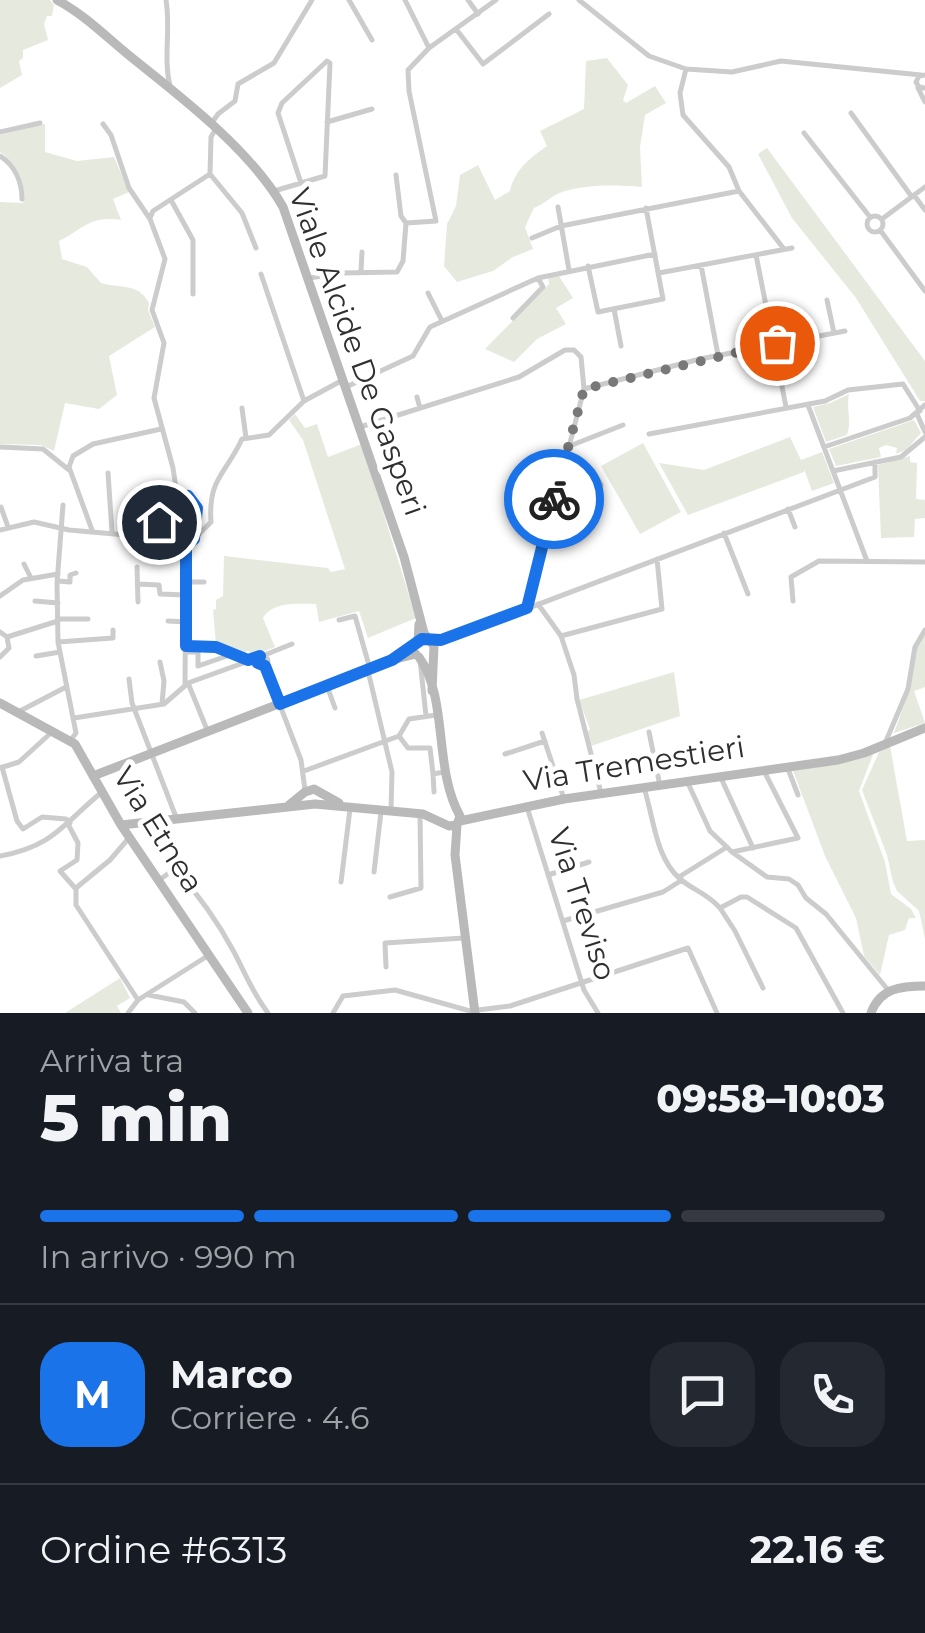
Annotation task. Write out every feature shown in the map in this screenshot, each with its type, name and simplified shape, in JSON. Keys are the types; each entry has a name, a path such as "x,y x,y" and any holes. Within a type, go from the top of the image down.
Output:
{"main road":[{"path":"56,0 91,21 210,126"},
{"path":"135,60 170,86 210,126"},
{"name":"Viale Alcide De Gasperi","path":"210,126 253,164 274,191 292,229 404,557 418,612 421,650"},
{"path":"421,650 427,658 434,652"},
{"path":"392,660 421,650"},
{"path":"421,650 432,691"},
{"path":"94,776 392,660 421,650 434,652"},
{"path":"434,652 431,716 439,773 446,784 452,814 475,1012"},
{"name":"Via Etnea","path":"0,702 76,744 121,825 248,1013"},
{"name":"Via Tremestieri","path":"422,814 490,814 602,793 852,757 925,728"},
{"path":"280,809 310,792 348,805"},
{"path":"121,825 280,809 320,800 310,792"},
{"path":"310,792 302,803 422,814 444,822"},
{"path":"444,822 452,814"},
{"path":"444,822 455,855"},
{"path":"870,1013 876,1000 888,990 925,986"},
{"path":"905,988 925,994"}],"street":[{"path":"166,0 166,66 170,86"},
{"path":"256,248 242,214 210,174 210,126 235,101 238,84 274,63 312,0"},
{"path":"349,0 372,40"},
{"path":"404,0 429,48"},
{"path":"468,0 478,14"},
{"path":"406,222 438,219 408,79 412,63 496,0"},
{"path":"579,0 657,60 686,69 724,73 781,61 923,75"},
{"path":"456,30 482,64 549,14"},
{"path":"274,191 325,176 330,63 327,61 282,103 278,113 301,183"},
{"path":"658,272 788,249 739,191 729,167 683,115 680,93 686,69"},
{"path":"902,74 925,88"},
{"path":"917,84 923,75"},
{"path":"917,84 925,102"},
{"path":"327,122 372,109"},
{"path":"850,113 925,210"},
{"path":"0,132 40,123"},
{"path":"103,124 111,134 129,188 150,219 165,260 152,310 164,343 154,398 178,501 172,513 159,522 157,540"},
{"path":"804,133 870,217 882,218 925,187"},
{"path":"0,156 7,160 20,182 22,199"},
{"path":"150,219 152,211 210,174"},
{"path":"309,278 400,270 406,222 401,216 396,175"},
{"path":"532,238 561,226 739,191"},
{"path":"171,200 193,240 193,294"},
{"path":"558,207 568,270"},
{"path":"588,266 598,312 663,299 646,208"},
{"path":"870,217 868,228 880,230 925,291"},
{"path":"880,230 882,218"},
{"path":"361,272 362,252"},
{"path":"211,522 209,504 218,478 240,442 269,434 320,389 413,356 426,331 442,321 538,278 655,254"},
{"path":"756,254 786,407"},
{"path":"702,265 718,355"},
{"path":"261,274 304,401"},
{"path":"513,318 543,287 538,278"},
{"path":"428,292 442,321"},
{"path":"827,300 834,333"},
{"path":"614,309 621,346"},
{"path":"584,389 718,355 845,331"},
{"path":"360,427 519,376 558,353 578,352 584,389 527,608"},
{"path":"648,434 825,402 848,390 903,384 921,410 925,434 906,455 833,471"},
{"path":"417,397 420,408"},
{"path":"808,404 867,561"},
{"path":"242,408 246,438"},
{"path":"824,447 921,410"},
{"path":"567,447 623,426"},
{"path":"70,470 73,456 92,444 161,429"},
{"path":"0,447 43,448 70,470 92,531"},
{"path":"543,542 586,525 577,499 601,484 593,470 563,462"},
{"path":"305,771 397,736 409,719 431,716 421,650 874,477 875,462"},
{"path":"108,473 112,532"},
{"path":"178,501 191,498 197,508 194,539"},
{"path":"63,504 58,642 76,734 70,740"},
{"path":"2,507 8,527"},
{"path":"788,509 795,526"},
{"path":"0,530 34,522 186,546"},
{"path":"196,526 211,522"},
{"path":"208,732 188,683 186,546 211,522"},
{"path":"724,533 748,594"},
{"path":"561,636 662,609 656,558"},
{"path":"793,601 791,578 813,563 925,562"},
{"path":"24,564 31,578"},
{"path":"137,567 138,602"},
{"path":"0,596 31,578 70,582 70,575 76,573"},
{"path":"186,582 204,582"},
{"path":"137,584 159,585 160,594 186,595"},
{"path":"35,601 58,603"},
{"path":"538,604 561,636 602,793"},
{"path":"339,620 355,616 392,772 392,792 374,872"},
{"path":"7,637 58,620 88,619"},
{"path":"168,621 186,622"},
{"path":"58,642 113,638 113,630"},
{"path":"884,744 908,689 914,647 925,630"},
{"path":"0,632 7,637 10,650 0,657"},
{"path":"434,652 457,634"},
{"path":"74,718 162,704 188,683 292,644"},
{"path":"187,652 216,647 264,664"},
{"path":"198,650 198,666 233,654"},
{"path":"264,664 275,651"},
{"path":"36,656 60,652"},
{"path":"261,656 310,792"},
{"path":"160,662 164,681 162,704"},
{"path":"129,679 134,708 178,820"},
{"path":"327,686 335,708"},
{"path":"18,713 66,687"},
{"path":"53,731 18,762 1,767 22,828 42,817 66,819 69,824 79,851 77,860 60,871 76,888 76,904 138,1000"},
{"path":"649,732 660,786"},
{"path":"542,733 564,799"},
{"path":"397,736 408,748 430,748 439,773 434,792"},
{"path":"505,754 544,742"},
{"path":"787,766 798,795"},
{"path":"563,920 662,892 729,850 798,838 763,768"},
{"path":"720,776 753,848"},
{"path":"687,781 710,831 767,877 790,879 798,884 888,990"},
{"path":"644,788 661,852 680,879 709,896 720,908 735,930 762,988"},
{"path":"0,856 30,850 69,824 102,792"},
{"path":"342,882 348,805"},
{"name":"Via Treviso","path":"527,806 582,983 598,1013"},
{"path":"390,897 421,888 422,814"},
{"path":"76,888 130,837"},
{"path":"548,875 589,862"},
{"path":"159,880 175,869 188,884 220,928 252,994 268,1013"},
{"path":"720,908 747,897 796,928 844,1013"},
{"path":"386,967 385,943 467,938"},
{"path":"332,1013 343,996 389,990 475,1012 510,1006 688,948 717,1013"},
{"path":"128,1013 146,994 208,954"},
{"path":"146,994 184,1002 195,1013"}],"shaded area":[{"path":"0,0 50,0 54,5 52,16 47,16 44,24 48,40 23,50 19,61 22,75 0,88"},
{"path":"607,58 628,85 623,100 626,103 655,86 666,103 645,115 640,147 642,187 592,186 558,193 534,208 525,227 533,249 493,271 457,282 444,266 447,224 456,206 460,175 478,165 495,200 510,191 519,170 547,146 540,131 584,109 586,61"},
{"path":"45,124 45,152 77,161 114,157 129,192 113,199 121,220 94,221 59,241 62,259 87,267 101,283 139,292 149,303 155,327 109,356 117,395 99,409 65,403 54,451 41,445 0,444 0,202 23,203 24,196 19,174 0,152 0,135"},
{"path":"767,148 925,361 925,401 920,401 856,298 792,218 758,154"},
{"path":"559,276 573,298 556,308 566,324 537,339 514,362 485,349 549,284 548,277"},
{"path":"849,394 847,435 826,442 813,407"},
{"path":"295,414 305,428 317,424 328,457 362,444 416,618 368,638 359,611 319,622 316,604 279,606 263,618 275,647 257,654 247,651 245,655 216,644 213,610 216,600 223,596 224,556 328,568 331,572 345,569 303,440 289,420"},
{"path":"914,420 921,433 906,450 896,454 897,448 886,445 879,448 881,457 836,466 829,449"},
{"path":"790,437 801,460 822,452 834,483 812,491 804,469 688,515 659,463 704,470"},
{"path":"643,443 681,512 640,534 601,466"},
{"path":"910,456 910,462 917,463 916,499 925,500 925,518 915,519 914,537 881,538 878,465"},
{"path":"925,633 925,687 914,691 925,723 894,733 906,699 916,648"},
{"path":"674,672 680,716 591,746 587,733 590,729 579,700"},
{"path":"890,746 907,841 925,840 925,939 919,911 897,891 893,882 862,790 879,752"},
{"path":"874,752 859,791 885,862 891,894 911,909 916,918 909,918 905,930 889,935 880,975 864,956 856,918 825,856 792,768"},
{"path":"120,978 130,998 117,1006 121,1013 65,1013"}],"way so far":[{"path":"554,499 584,389 777,343"}],"route":[{"path":"159,522 188,496 197,508 194,539 186,546 186,646 216,647 248,660 260,656 258,663 265,666 280,704 392,660 422,639 441,640 527,608 554,499"}]}
